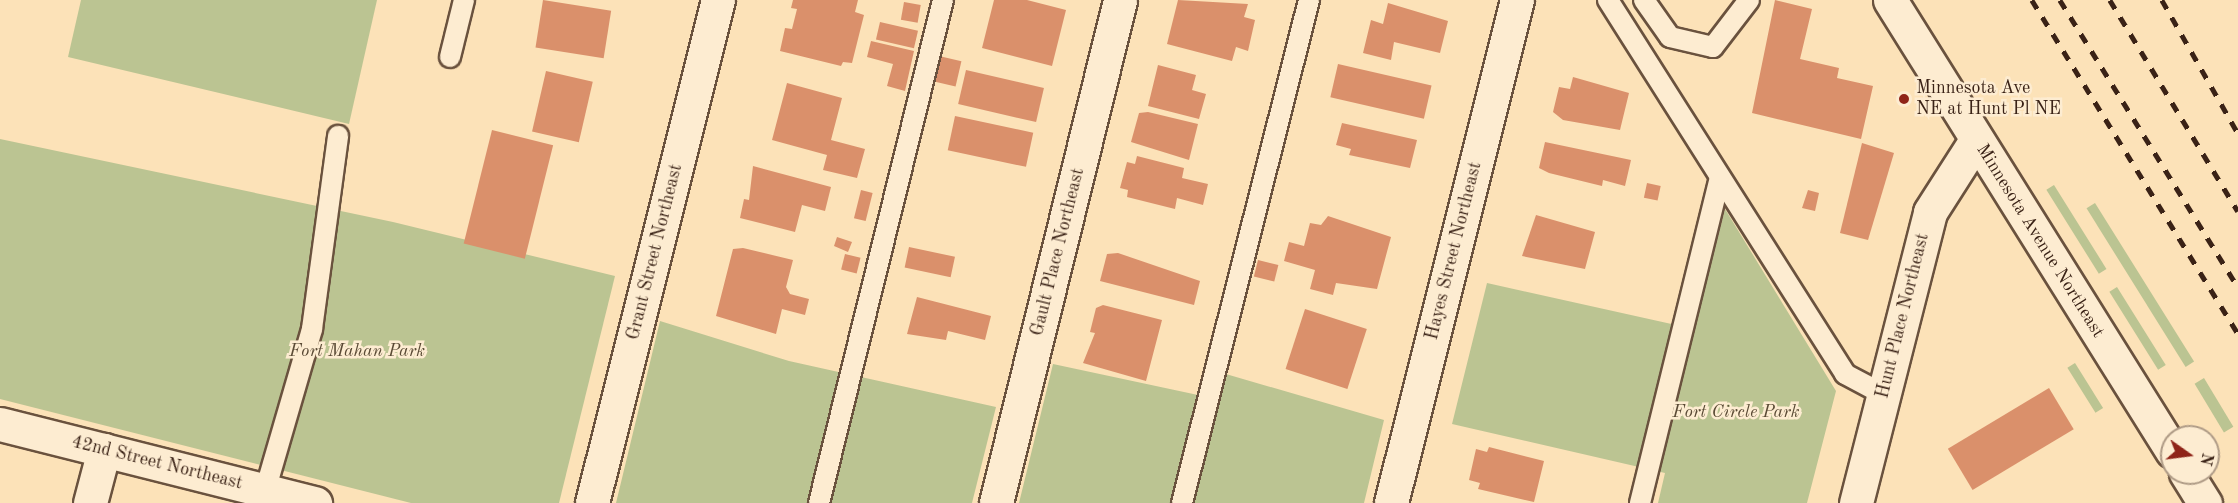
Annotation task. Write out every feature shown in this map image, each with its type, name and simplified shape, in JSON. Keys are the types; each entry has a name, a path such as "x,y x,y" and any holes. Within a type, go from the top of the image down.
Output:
{"street":[{"name":"Grant Street Northeast","path":"592,503 718,0"},
{"name":"Gault Place Northeast","path":"996,503 1120,0"},
{"name":"Hayes Street Northeast","path":"1391,503 1517,0"},
{"name":"Minnesota Avenue Northeast","path":"1890,0 2160,432"},
{"name":"Hunt Place Northeast","path":"1856,503 1930,212 1976,140"},
{"name":"42nd Street Northeast","path":"0,424 315,503"},
{"path":"90,503 104,450"},
{"path":"2194,485 2205,503"}],"lane":[{"path":"450,57 464,0"},
{"path":"819,503 943,0"},
{"path":"1182,503 1309,0"},
{"path":"1608,0 1845,374 1883,394"},
{"path":"1644,0 1670,37 1713,47 1749,0"},
{"path":"265,491 312,329 338,136"},
{"path":"1640,503 1720,178"}],"green space":[{"path":"81,0 377,0 349,124 68,57"},
{"name":"Fort Mahan Park","path":"0,139 393,222 615,276 559,503 411,503 0,399"},
{"path":"2054,185 2106,269 2099,274 2046,190"},
{"path":"2095,203 2194,362 2186,367 2087,208"},
{"name":"Fort Circle Park","path":"1725,209 1836,391 1807,503 1658,503 1665,473 1452,424 1487,283 1694,329"},
{"path":"2117,287 2166,365 2158,370 2109,292"},
{"path":"660,321 789,361 996,407 972,503 616,503"},
{"path":"2075,363 2103,408 2095,413 2067,368"},
{"path":"1053,364 1212,398 1219,372 1384,420 1364,503 1019,503"},
{"path":"2204,378 2233,427 2224,433 2195,384"}],"building":[{"path":"543,0 611,11 604,58 535,47"},
{"path":"793,0 858,0 855,12 864,15 852,63 843,62 841,66 780,51 785,28 792,29 797,9 791,8"},
{"path":"994,0 1027,0 1066,10 1052,66 982,48"},
{"path":"1178,0 1248,4 1244,17 1255,20 1248,51 1236,47 1232,61 1167,44"},
{"path":"1775,0 1812,9 1800,59 1839,68 1837,78 1873,86 1861,139 1752,113"},
{"path":"904,2 921,5 918,23 901,20"},
{"path":"1388,3 1448,21 1440,53 1394,42 1391,60 1363,53 1371,20 1383,24"},
{"path":"880,22 918,31 914,48 876,40"},
{"path":"871,41 914,51 905,91 887,86 893,64 867,57"},
{"path":"939,56 961,61 956,87 933,81"},
{"path":"1338,64 1432,86 1424,119 1330,97"},
{"path":"1158,65 1196,75 1192,90 1206,94 1199,119 1148,106"},
{"path":"966,70 1044,88 1036,122 958,104"},
{"path":"546,71 593,82 579,142 532,131"},
{"path":"1573,77 1629,93 1620,130 1563,120 1553,112 1559,87 1570,89"},
{"path":"787,83 842,98 831,140 865,149 857,178 823,170 827,155 772,140"},
{"path":"1148,112 1198,124 1189,160 1131,142 1139,113"},
{"path":"955,116 1033,133 1026,167 948,150"},
{"path":"1342,123 1417,140 1410,168 1349,155 1351,149 1336,145"},
{"path":"492,130 553,145 525,259 464,244"},
{"path":"1545,142 1631,160 1625,186 1603,180 1602,186 1549,173 1539,168"},
{"path":"1862,143 1894,153 1868,240 1840,233"},
{"path":"1137,156 1184,168 1182,178 1208,184 1203,205 1177,198 1175,209 1127,197 1128,190 1120,188 1127,162 1135,164"},
{"path":"753,166 831,187 825,211 802,205 795,232 740,218 744,199 749,200"},
{"path":"1647,183 1661,186 1658,201 1644,198"},
{"path":"861,190 873,193 866,221 854,218"},
{"path":"1808,190 1819,193 1815,211 1802,208"},
{"path":"1536,215 1595,232 1585,269 1522,256"},
{"path":"1328,216 1391,237 1377,289 1336,283 1333,295 1310,289 1315,270 1284,261 1289,242 1304,246 1310,223 1321,225"},
{"path":"837,237 852,242 848,252 834,246"},
{"path":"909,247 955,257 951,277 905,268"},
{"path":"743,248 793,260 786,287 790,294 809,299 805,315 782,309 776,334 716,316 733,249"},
{"path":"1118,253 1200,281 1194,305 1100,281 1107,254"},
{"path":"845,254 861,258 857,273 841,270"},
{"path":"1258,260 1278,265 1274,282 1254,276"},
{"path":"917,297 991,316 985,340 948,331 946,340 907,334"},
{"path":"1103,305 1162,320 1146,381 1083,363 1095,333 1090,332 1096,308"},
{"path":"1305,309 1367,329 1347,389 1286,369"},
{"path":"2049,388 2074,429 1973,490 1948,449"},
{"path":"1489,447 1544,461 1534,502 1478,489 1480,483 1469,480 1476,449 1487,452"}],"railway":[{"path":"2032,0 2238,333"},
{"path":"2060,0 2238,287"},
{"path":"2110,0 2238,211"},
{"path":"2162,0 2238,133"}],"place":[{"name":"Minnesota Ave NE at Hunt Pl NE","path":"1904,99"}]}
